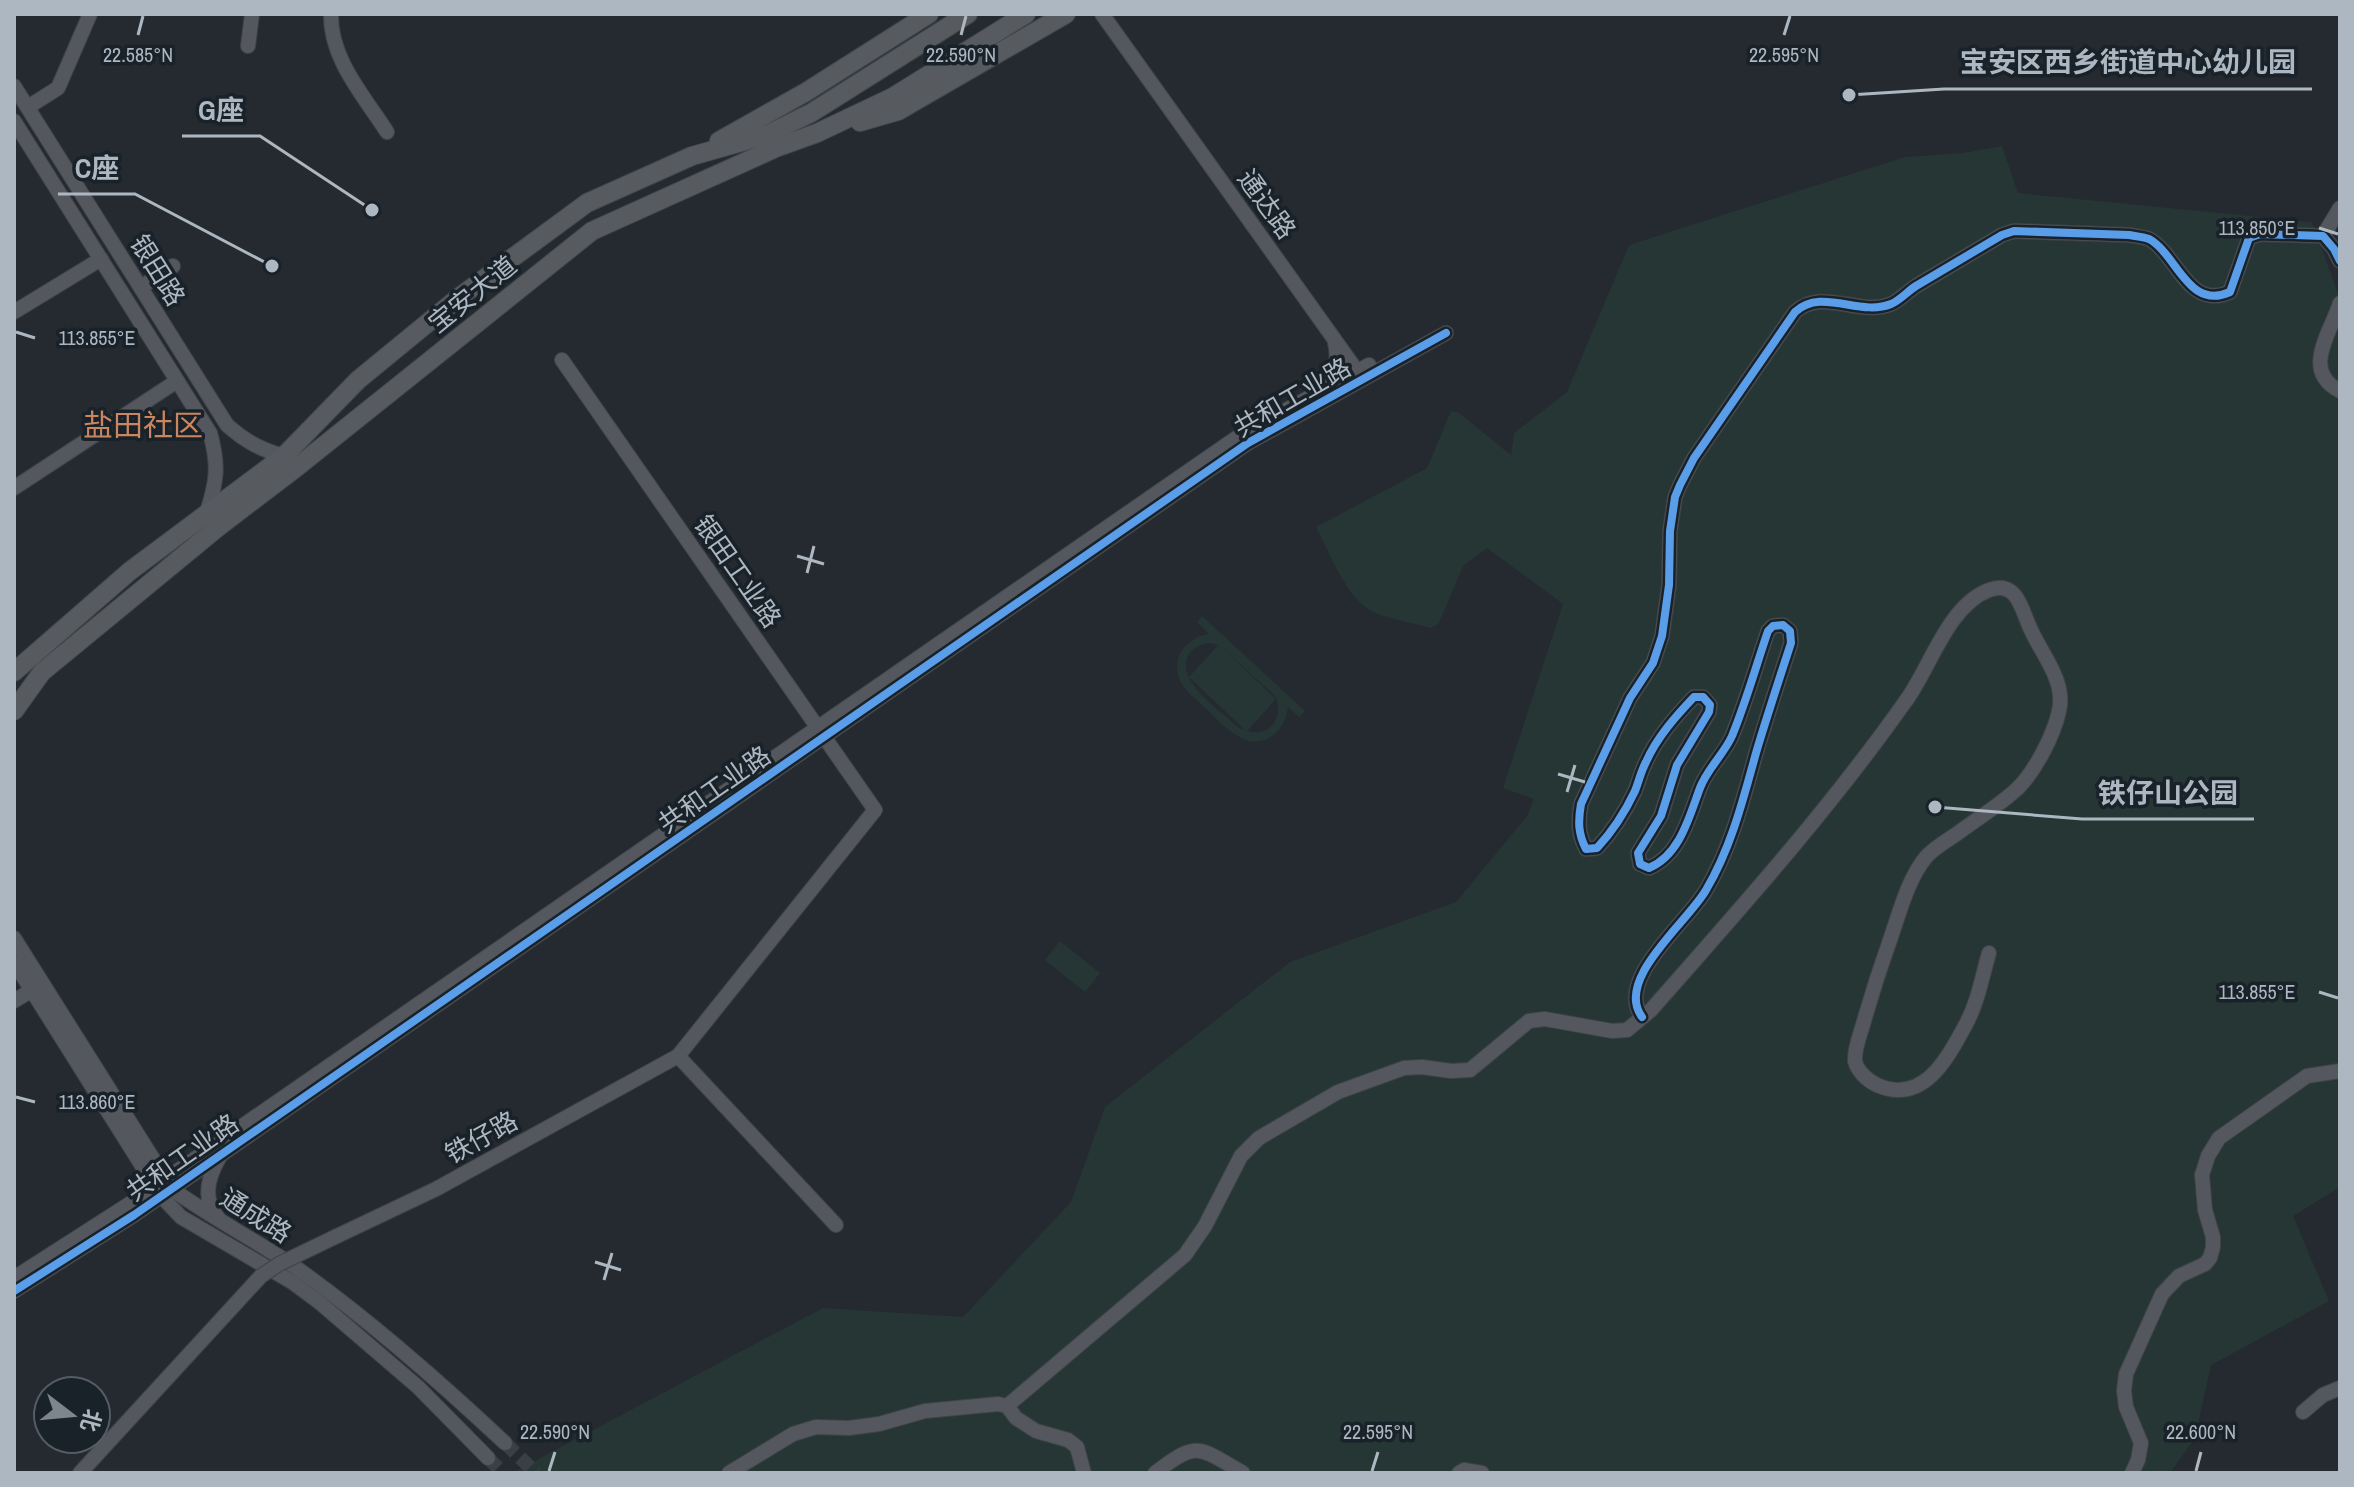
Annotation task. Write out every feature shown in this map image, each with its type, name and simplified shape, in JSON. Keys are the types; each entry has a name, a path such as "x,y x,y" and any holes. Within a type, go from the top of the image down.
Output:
{"main road":[{"name":"宝安大道","path":"14,672 130,571 284,456 358,380 458,298 587,203 692,156 766,135 811,113 968,14"},
{"name":"宝安大道","path":"14,711 42,672 206,537 592,231 893,97 1026,14"},
{"path":"817,133 898,111 1066,14"},
{"path":"692,156 806,92 927,15"}],"street":[{"path":"28,107 58,88 90,14"},
{"path":"248,46 252,14"},
{"path":"331,14 334,41 341,60 387,132"},
{"name":"通达路","path":"1102,14 1360,375"},
{"name":"银田路","path":"14,86 227,425 263,451 284,456"},
{"name":"银田路","path":"14,121 210,433 217,457 217,470 207,512"},
{"path":"2323,236 2340,208"},
{"path":"1639,1013 1636,995 1639,978 1704,894 1720,866 1791,643 1790,631 1783,625 1773,626 1768,631 1731,738 1701,785 1687,826 1657,865 1649,868 1640,864 1638,853 1661,816 1677,765 1709,712 1710,705 1703,697 1694,697 1662,735 1645,763 1622,816 1597,848 1586,849 1580,839 1581,804 1630,698 1653,663 1662,636 1670,531 1680,485 1702,447 1801,306 1818,300 1870,308 1892,304 1908,291 2002,235 2014,231 2129,235 2148,239 2164,252 2183,279 2201,292 2220,296 2230,292 2249,238 2260,234 2323,236 2340,261"},
{"path":"14,312 101,259"},
{"path":"141,287 173,266"},
{"path":"2340,303 2320,356 2320,372 2326,383 2340,391"},
{"path":"1309,397 1326,384 1336,367 1336,347 1327,329"},
{"name":"共和工业路","path":"14,1291 821,732 1248,443 1441,330"},
{"name":"银田工业路","path":"562,360 875,810"},
{"name":"共和工业路","path":"14,1278 220,1155 1242,434 1309,397 1360,375"},
{"path":"14,488 177,381"},
{"path":"210,433 214,438 224,439 229,431 227,425"},
{"path":"1007,1406 1185,1255 1205,1226 1241,1156 1259,1138 1338,1092 1404,1068 1470,1070 1529,1021 1545,1019 1612,1031 1627,1030 1639,1013 1662,998 1824,811 1908,699 1948,628 1969,602 1991,589 2008,590 2020,600 2061,693 2059,713 2033,769 2018,787 1927,856 1908,887 1857,1044 1855,1062 1863,1075 1877,1085 1905,1089 1919,1085 1932,1075 1947,1059 1971,1015 1989,953"},
{"name":"铁仔路","path":"80,1473 261,1276 279,1264 436,1189 678,1056 875,810"},
{"name":"通成路","path":"14,938 181,1217 281,1275 319,1302 418,1387 488,1458"},
{"name":"通成路","path":"14,962 164,1188 328,1291 505,1443"},
{"path":"14,1001 32,990"},
{"path":"678,1056 836,1225"},
{"path":"2132,1473 2141,1443 2126,1407 2126,1374 2162,1294 2179,1276 2205,1264 2210,1258 2213,1237 2205,1210 2202,1175 2208,1156 2219,1138 2307,1076 2340,1071"},
{"path":"220,1155 207,1191 208,1202 222,1223"},
{"path":"2303,1412 2323,1395 2340,1388"},
{"path":"729,1473 793,1434 816,1427 849,1428 879,1424 925,1411 998,1404 1007,1406 1016,1418 1036,1431 1068,1440 1077,1447 1084,1473"},
{"path":"1155,1473 1181,1453 1197,1449 1243,1473"},
{"path":"1459,1473 1464,1470 1482,1473"}],"shaded area":[{"path":"2002,146 2018,193 2312,222 2340,299 2340,1187 2293,1216 2329,1301 2211,1365 2195,1438 2170,1473 512,1473 823,1308 963,1317 1071,1202 1105,1107 1290,962 1456,902 1527,816 1534,799 1503,788 1563,604 1487,548 1463,566 1439,623 1431,628 1389,618 1356,599 1340,576 1316,527 1427,468 1451,411 1459,413 1511,455 1514,433 1567,392 1629,245 1905,157 1963,153"},
{"path":"1202,616 1305,711 1299,717 1288,707 1279,730 1266,740 1250,741 1226,728 1190,694 1179,678 1177,662 1183,649 1194,639 1209,634 1197,622","holes":["1218,645 1189,677 1246,731 1212,705 1188,676 1188,656 1198,646","1219,645 1275,696 1278,704 1277,718 1269,728 1247,731 1276,699"]},
{"path":"1060,941 1100,973 1085,992 1045,960"}],"tunnel":[{"path":"505,1443 536,1473"},
{"path":"488,1458 503,1473"}],"cycle path":[{"path":"1642,1017 1636,1002 1645,969 1706,890 1729,841 1791,643 1790,631 1783,625 1773,626 1768,631 1732,736 1703,781 1676,845 1660,862 1649,868 1640,864 1638,853 1661,816 1677,765 1709,712 1710,705 1703,697 1694,697 1661,735 1627,806 1597,848 1586,849 1583,843 1579,827 1581,804 1630,698 1653,663 1662,636 1669,585 1670,531 1680,485 1694,458 1795,312 1817,302 1866,307 1891,304 1980,248 2014,231 2147,238 2159,246 2193,288 2216,296 2230,292 2249,238 2260,234 2323,236 2340,261"},
{"path":"14,1291 134,1215 1248,443 1446,333"}],"place":[{"name":"宝安区西乡街道中心幼儿园","path":"1849,95"},
{"name":"G座","path":"372,210"},
{"name":"C座","path":"272,266"},
{"name":"铁仔山公园","path":"1935,807"}],"district":[{"name":"盐田社区","path":"143,425"}]}
